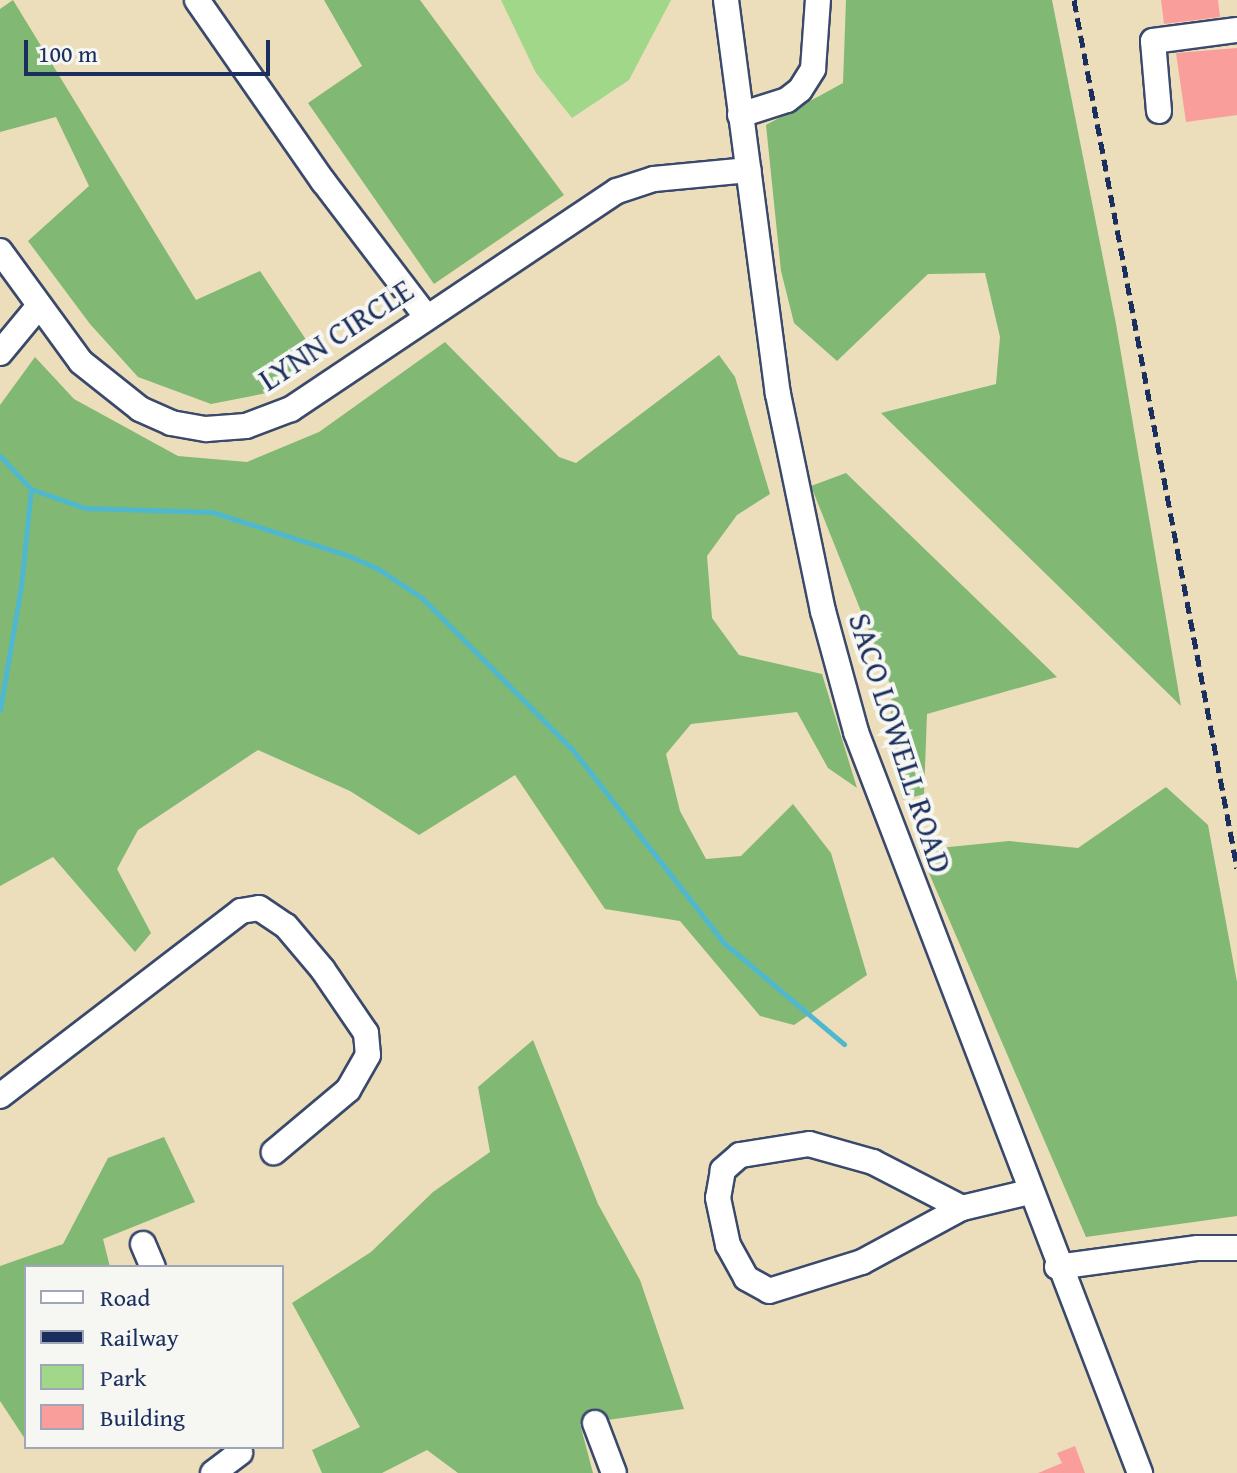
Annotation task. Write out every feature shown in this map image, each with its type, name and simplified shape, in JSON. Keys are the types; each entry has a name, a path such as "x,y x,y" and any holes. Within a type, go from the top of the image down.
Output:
{"street":[{"path":"197,0 323,181 425,315"},
{"name":"SACO LOWELL ROAD","path":"726,0 778,394 823,611 856,732 1057,1267 1140,1473"},
{"path":"740,115 787,100 800,90 813,69 818,0"},
{"path":"1159,111 1153,41 1237,30"},
{"name":"LYNN CIRCLE","path":"0,251 81,362 140,409 171,423 206,429 246,426 291,409 425,315 617,191 654,179 749,170"},
{"path":"0,353 38,307"},
{"path":"0,1096 241,911 259,908 286,926 323,970 366,1033 368,1055 348,1090 274,1152"},
{"path":"962,1208 873,1162 809,1144 740,1155 723,1170 718,1198 734,1256 746,1278 769,1291 862,1262 962,1208 1029,1192"},
{"path":"143,1244 152,1265"},
{"path":"1057,1267 1198,1248 1237,1248"},
{"path":"595,1423 614,1473"},
{"path":"213,1473 241,1458"}],"green space":[{"path":"13,0 196,300 260,271 319,359 272,392 211,404 138,377 90,324 28,241 89,186 56,117 0,132 0,9"},
{"path":"324,0 420,0 564,195 434,284 308,103 362,66"},
{"path":"501,0 671,0 629,80 572,118 536,73"},
{"path":"846,0 1052,0 1116,324 1181,706 881,413 996,384 1000,337 985,273 928,274 837,361 794,323 781,271 766,125 843,83"},
{"path":"445,342 559,457 576,463 719,355 735,377 770,494 737,515 707,556 712,618 739,655 822,674 857,788 828,768 797,712 691,724 666,754 680,811 706,859 741,856 793,804 831,853 867,975 794,1025 760,1016 680,921 605,909 515,775 419,835 350,791 258,750 138,830 117,869 151,933 135,952 53,857 0,886 0,405 35,357 74,399 178,456 247,462 319,432"},
{"path":"846,473 1057,677 927,714 924,794 903,800 889,752 892,689 811,486"},
{"path":"1166,787 1208,825 1237,982 1237,1216 1086,1237 919,850 1009,841 1078,848"},
{"path":"533,1040 598,1204 640,1280 684,1409 580,1424 593,1473 458,1473 427,1450 382,1473 322,1473 312,1450 360,1427 292,1303 371,1252 433,1192 490,1152 478,1087"},
{"path":"164,1137 195,1202 103,1239 110,1265 24,1265 24,1437 0,1401 0,1266 63,1244 108,1158"}],"building":[{"path":"1161,0 1218,0 1220,17 1164,24"},
{"path":"1237,48 1237,115 1186,122 1176,53"},
{"path":"1075,1446 1085,1473 1038,1473 1062,1463 1057,1453"}],"waterway":[{"path":"0,456 31,489 85,508 212,512 347,555 380,570 422,598 572,749 724,943 844,1044"},
{"path":"0,710 21,586 31,490"}],"railway":[{"path":"1074,0 1237,868"}]}
